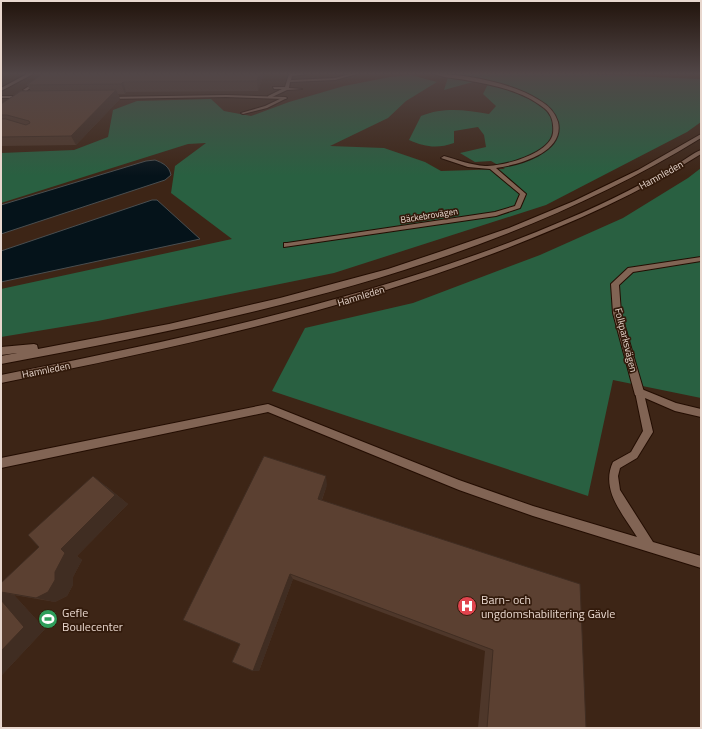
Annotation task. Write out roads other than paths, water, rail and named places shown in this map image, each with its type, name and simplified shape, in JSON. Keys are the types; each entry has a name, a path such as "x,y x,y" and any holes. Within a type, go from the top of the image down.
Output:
{"main road":[{"path":"444,158 491,167 531,157 551,145 557,134 555,120 547,108"},
{"name":"Hamnleden","path":"1,360 86,345 186,324 321,291 405,266 476,242 600,192 664,159 701,136"},
{"name":"Hamnleden","path":"1,379 162,348 272,321 421,277 493,252 560,224 616,199 701,152"},
{"name":"Bäckebrovägen","path":"287,245 496,214 518,206 523,194 491,167"},
{"name":"Folkparksvägen","path":"639,392 617,313 615,284 631,270 701,259"},
{"name":"Hamnleden","path":"1,351 86,345"}],"lane":[{"path":"244,113 262,108"},
{"path":"639,392 675,407 701,413"},
{"name":"Folkparksvägen","path":"639,392 648,432 634,455 616,465 614,492 649,546"},
{"path":"1,463 268,408 459,485 534,511 701,562"}],"place":[{"name":"Barn- och ungdomshabilitering Gävle","path":"467,606"},
{"name":"Gefle Boulecenter","path":"48,619"}]}
